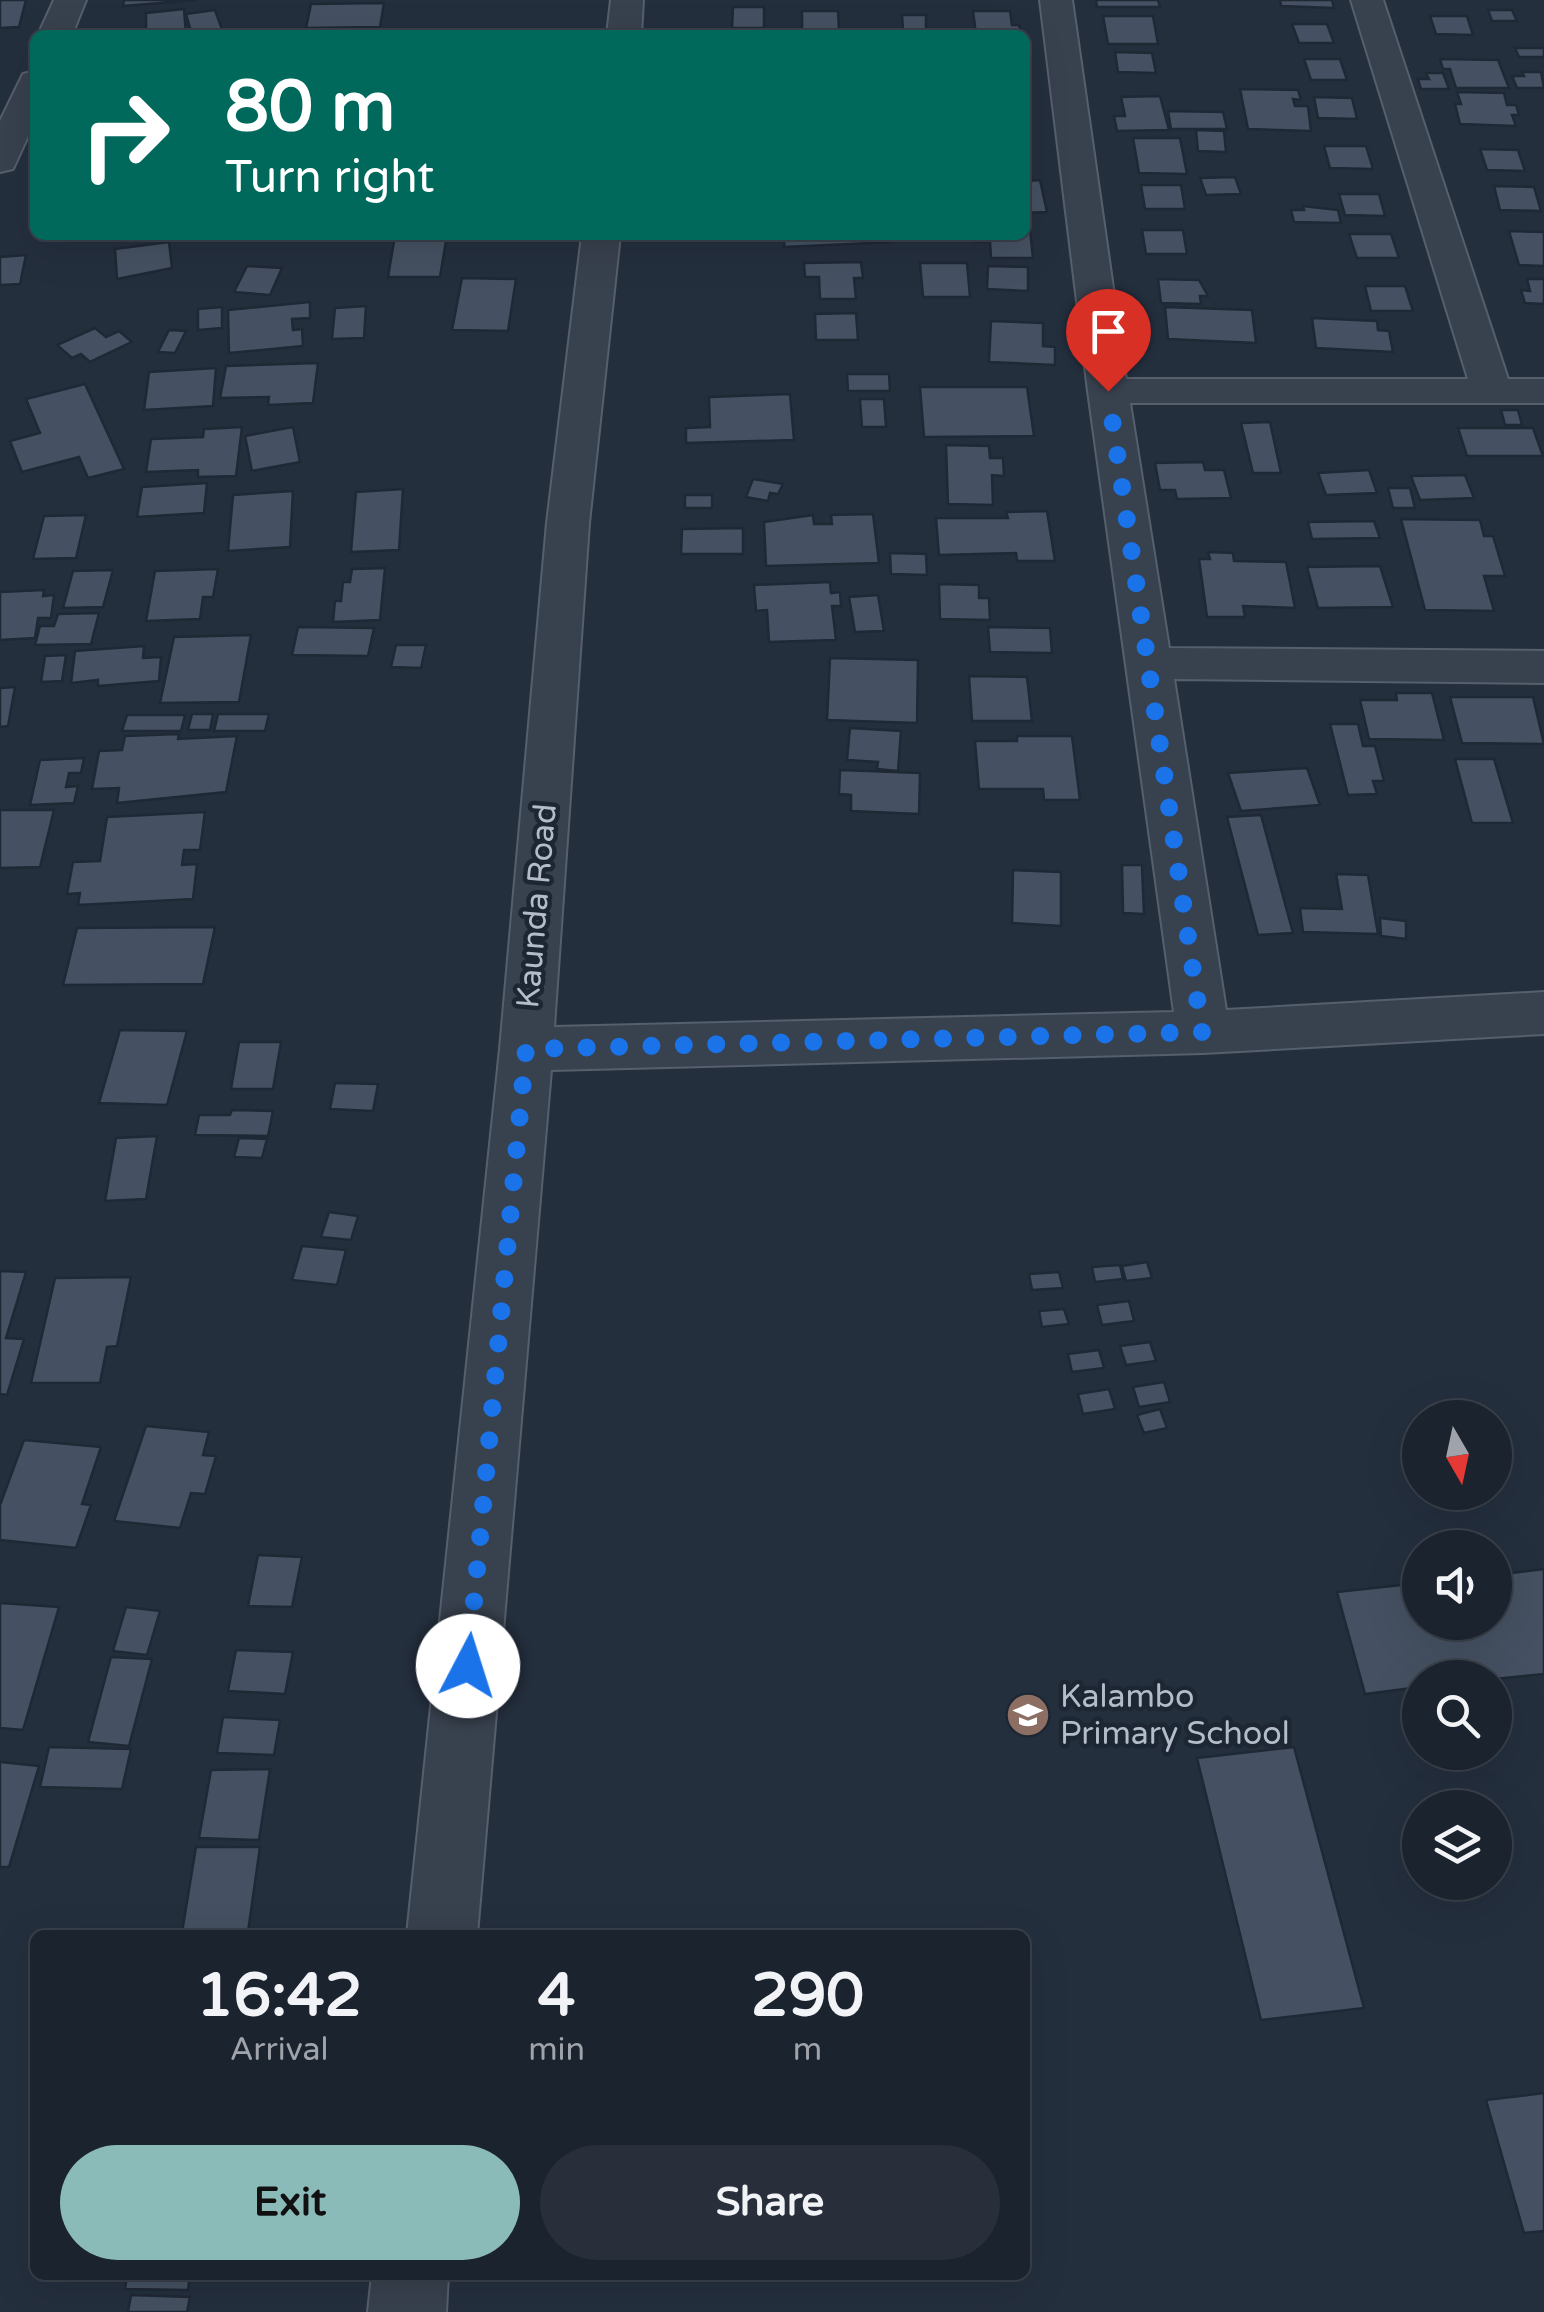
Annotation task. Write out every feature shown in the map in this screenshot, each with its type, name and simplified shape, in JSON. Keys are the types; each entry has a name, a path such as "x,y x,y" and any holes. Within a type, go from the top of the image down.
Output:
{"street":[{"path":"57,30 70,0"},
{"path":"625,30 628,0"},
{"path":"1056,0 1108,391 1202,1032"},
{"path":"1367,0 1492,391"},
{"path":"0,161 30,92"},
{"name":"Kaunda Road","path":"442,1930 526,1049 568,523 600,240"},
{"path":"1108,391 1544,391"},
{"path":"1149,663 1544,667"},
{"path":"526,1049 1202,1032 1544,1013"},
{"path":"407,2312 410,2280"}],"building":[{"path":"0,0 26,0 19,27 0,28"},
{"path":"124,0 197,0 123,6"},
{"path":"1096,0 1158,0 1160,7 1097,7"},
{"path":"1280,0 1332,0 1334,8 1281,6"},
{"path":"384,3 380,27 306,28 311,4"},
{"path":"733,7 764,7 764,28 732,28"},
{"path":"184,9 186,30 146,30 146,13"},
{"path":"215,10 222,30 191,30 186,14"},
{"path":"1488,10 1512,10 1517,21 1492,21"},
{"path":"802,11 838,11 839,30 802,29"},
{"path":"973,11 1010,11 1012,25 1019,25 1020,30 975,30"},
{"path":"902,15 926,15 926,30 903,30"},
{"path":"1103,16 1153,16 1158,44 1108,44"},
{"path":"1430,16 1467,16 1473,35 1436,34"},
{"path":"1292,24 1327,24 1334,43 1299,43"},
{"path":"1515,48 1544,48 1544,57 1519,57"},
{"path":"1115,52 1152,53 1156,73 1118,72"},
{"path":"1304,59 1340,59 1347,80 1311,80"},
{"path":"1440,59 1498,60 1509,88 1456,88 1450,69 1443,69"},
{"path":"1522,72 1541,72 1544,88 1517,88 1512,76 1524,76"},
{"path":"1426,73 1443,73 1449,89 1421,89 1418,79 1429,79"},
{"path":"1240,89 1298,90 1301,100 1293,99 1295,106 1308,106 1311,131 1248,129"},
{"path":"1457,92 1504,93 1507,105 1516,105 1519,115 1512,115 1516,126 1460,124 1455,104 1461,104"},
{"path":"1160,96 1169,130 1117,131 1114,116 1125,116 1121,97"},
{"path":"1314,97 1352,98 1357,119 1318,118"},
{"path":"1168,111 1223,112 1227,129 1171,129"},
{"path":"1196,130 1224,131 1226,152 1198,151"},
{"path":"1133,138 1180,138 1187,174 1139,173"},
{"path":"1324,146 1366,146 1373,169 1330,168"},
{"path":"1480,149 1518,150 1525,171 1487,170"},
{"path":"1235,177 1241,194 1206,195 1200,178"},
{"path":"1040,180 1047,212 1030,213 1030,181"},
{"path":"1141,185 1181,185 1185,209 1145,209"},
{"path":"1494,186 1534,187 1541,211 1500,210"},
{"path":"1339,194 1379,194 1385,216 1345,215"},
{"path":"1303,206 1338,210 1341,223 1294,222 1291,210 1304,210"},
{"path":"1030,230 1033,258 991,258 990,242 975,242 1030,240"},
{"path":"1142,230 1183,230 1187,254 1146,254"},
{"path":"1509,231 1544,232 1544,266 1519,265"},
{"path":"1349,234 1391,234 1399,258 1357,258"},
{"path":"394,240 446,240 440,277 388,277"},
{"path":"785,240 893,240 893,242 784,247"},
{"path":"169,242 172,268 117,279 115,249"},
{"path":"26,255 20,284 0,285 0,257"},
{"path":"861,262 863,278 854,278 856,299 820,299 819,277 805,277 804,263"},
{"path":"920,263 967,263 970,297 923,297"},
{"path":"247,266 282,268 270,295 234,292"},
{"path":"988,266 1028,267 1028,291 987,289"},
{"path":"462,278 516,279 508,331 452,330"},
{"path":"1158,279 1199,280 1208,296 1200,296 1201,304 1161,303"},
{"path":"1527,279 1544,279 1544,304 1525,303 1521,290 1530,291"},
{"path":"1365,286 1405,286 1413,311 1371,311"},
{"path":"310,302 310,318 292,319 293,330 302,329 303,346 229,353 228,310"},
{"path":"366,306 364,338 332,339 335,308"},
{"path":"222,307 222,328 198,330 198,309"},
{"path":"1165,307 1252,310 1256,343 1168,339"},
{"path":"856,313 858,340 816,340 815,314"},
{"path":"1312,318 1377,321 1378,330 1389,331 1393,352 1316,348"},
{"path":"991,321 1043,323 1043,346 1055,347 1055,365 989,362"},
{"path":"95,328 106,337 119,331 132,342 90,362 81,354 72,358 57,345"},
{"path":"169,330 186,331 175,353 158,352"},
{"path":"318,363 313,403 268,405 269,397 220,398 226,366"},
{"path":"216,368 213,406 144,410 149,372"},
{"path":"847,374 889,374 890,391 848,391"},
{"path":"85,384 124,469 88,478 79,457 22,472 10,441 40,433 26,399"},
{"path":"920,387 1027,387 1034,436 924,437"},
{"path":"790,394 794,440 686,443 686,428 710,427 709,397"},
{"path":"860,399 884,399 886,427 862,427"},
{"path":"1501,410 1518,410 1522,425 1505,425"},
{"path":"1270,422 1281,473 1253,473 1241,423"},
{"path":"242,427 236,476 198,477 198,470 146,472 151,439 203,437 204,429"},
{"path":"293,427 300,462 252,471 245,436"},
{"path":"1458,428 1533,428 1543,456 1467,456"},
{"path":"946,445 989,446 990,458 1003,458 1004,476 992,475 993,505 948,504"},
{"path":"1203,462 1205,470 1224,470 1231,498 1177,499 1175,490 1160,490 1155,463"},
{"path":"1369,470 1377,493 1326,495 1318,473"},
{"path":"1465,475 1474,498 1420,500 1411,476"},
{"path":"753,479 783,484 778,494 770,493 768,501 746,497"},
{"path":"207,483 204,513 137,517 142,487"},
{"path":"1388,488 1410,488 1415,508 1393,508"},
{"path":"403,489 399,550 351,552 356,492"},
{"path":"293,491 290,547 228,551 233,495"},
{"path":"685,495 712,495 712,508 685,508"},
{"path":"1047,511 1055,561 1017,561 1016,553 939,555 936,518 1008,518 1006,512"},
{"path":"873,514 879,563 766,566 764,522 813,515 814,524 832,524 831,515"},
{"path":"86,515 76,558 33,559 44,516"},
{"path":"1401,519 1480,520 1484,536 1493,536 1505,576 1484,576 1494,611 1425,610"},
{"path":"1374,521 1380,538 1312,539 1308,522"},
{"path":"743,528 743,554 681,554 682,529"},
{"path":"1208,552 1233,553 1234,561 1286,562 1295,608 1243,606 1245,617 1207,617 1199,559 1210,559"},
{"path":"890,553 926,554 927,575 891,574"},
{"path":"1380,566 1393,607 1318,608 1307,567"},
{"path":"385,568 380,620 333,622 335,601 341,601 343,582 350,582 352,569"},
{"path":"218,569 213,597 203,597 200,619 146,621 155,571"},
{"path":"113,570 103,607 63,608 73,571"},
{"path":"830,582 831,593 840,592 841,606 832,606 836,640 769,642 767,610 756,611 754,585"},
{"path":"939,584 979,585 979,598 989,598 990,620 940,619"},
{"path":"44,590 43,596 54,595 51,618 38,618 35,638 0,640 0,592"},
{"path":"878,595 884,631 855,632 849,597"},
{"path":"99,613 91,644 35,645 40,626 54,626 58,614"},
{"path":"298,627 374,628 368,656 292,655"},
{"path":"988,627 1050,628 1052,653 990,652"},
{"path":"251,635 239,702 160,703 174,637"},
{"path":"396,645 426,645 421,668 391,667"},
{"path":"144,646 143,658 161,657 159,681 98,686 98,680 71,683 75,651"},
{"path":"66,655 62,681 41,682 45,656"},
{"path":"830,658 918,660 917,723 827,720"},
{"path":"969,676 1027,677 1032,721 972,721"},
{"path":"15,687 8,726 0,727 0,688"},
{"path":"1396,693 1432,693 1444,740 1369,739 1360,700 1397,700"},
{"path":"1450,697 1533,697 1544,744 1462,743"},
{"path":"192,714 213,714 210,730 188,730"},
{"path":"218,714 269,714 265,731 214,731"},
{"path":"127,715 185,715 181,731 122,731"},
{"path":"1330,724 1358,724 1363,746 1375,746 1384,781 1373,781 1377,794 1348,795"},
{"path":"850,728 901,731 898,771 877,769 878,762 847,760"},
{"path":"179,734 178,739 237,736 226,792 117,803 119,788 92,789 99,751 122,750 125,736"},
{"path":"1017,736 1072,736 1080,800 1044,800 1043,789 979,789 975,741 1017,741"},
{"path":"84,758 81,773 69,773 66,787 78,786 74,803 30,805 40,760"},
{"path":"1455,759 1494,759 1513,823 1472,823"},
{"path":"1307,768 1320,805 1241,811 1228,773"},
{"path":"840,770 920,773 919,814 851,811 851,795 839,794"},
{"path":"0,810 54,810 40,867 0,868"},
{"path":"205,812 200,850 184,850 182,865 197,864 193,899 78,905 80,893 67,894 73,862 100,861 107,817"},
{"path":"1261,815 1293,933 1258,935 1227,817"},
{"path":"1122,865 1142,865 1144,914 1123,913"},
{"path":"1013,870 1061,872 1061,926 1012,923"},
{"path":"1336,874 1368,875 1378,934 1303,932 1300,908 1342,909"},
{"path":"1380,918 1406,921 1406,939 1381,936"},
{"path":"215,927 203,984 63,985 77,928"},
{"path":"120,1030 187,1031 167,1105 99,1103"},
{"path":"239,1042 281,1042 273,1089 231,1089"},
{"path":"335,1083 378,1084 373,1111 330,1109"},
{"path":"232,1110 273,1111 268,1136 195,1135 199,1115 230,1115"},
{"path":"157,1136 146,1199 105,1201 116,1138"},
{"path":"239,1138 267,1139 262,1158 234,1157"},
{"path":"329,1212 358,1216 351,1240 321,1237"},
{"path":"302,1246 346,1250 337,1285 292,1280"},
{"path":"1147,1262 1152,1278 1126,1281 1122,1266"},
{"path":"1120,1265 1123,1279 1095,1282 1092,1267"},
{"path":"0,1271 26,1272 6,1338 24,1339 7,1395 0,1394"},
{"path":"1059,1272 1063,1288 1032,1290 1029,1274"},
{"path":"131,1277 117,1346 107,1347 100,1383 31,1383 55,1278"},
{"path":"1129,1301 1134,1321 1102,1325 1097,1305"},
{"path":"1064,1309 1069,1324 1042,1327 1039,1311"},
{"path":"1150,1342 1156,1361 1126,1365 1120,1346"},
{"path":"1099,1350 1104,1368 1072,1372 1068,1354"},
{"path":"1164,1382 1170,1402 1139,1407 1133,1387"},
{"path":"1109,1389 1115,1409 1083,1414 1078,1394"},
{"path":"1160,1409 1167,1428 1144,1433 1137,1415"},
{"path":"146,1426 209,1432 203,1455 216,1456 205,1494 191,1493 180,1528 114,1521"},
{"path":"24,1440 101,1447 82,1504 91,1505 76,1548 0,1540 0,1505"},
{"path":"258,1555 302,1557 292,1607 248,1606"},
{"path":"1544,1569 1544,1674 1512,1677 1512,1660 1402,1660 1402,1689 1365,1694 1337,1592 1402,1585 1402,1640 1512,1640 1512,1573"},
{"path":"0,1603 59,1607 23,1730 0,1728"},
{"path":"126,1607 160,1611 147,1655 113,1651"},
{"path":"236,1650 293,1652 285,1694 228,1691"},
{"path":"111,1657 152,1659 129,1746 88,1742"},
{"path":"223,1717 280,1720 274,1755 217,1753"},
{"path":"49,1747 131,1749 122,1789 40,1787"},
{"path":"1294,1747 1364,2008 1261,2020 1197,1758"},
{"path":"0,1762 39,1766 9,1867 0,1867"},
{"path":"270,1769 259,1840 199,1838 211,1770"},
{"path":"196,1847 260,1847 248,1930 182,1930"},
{"path":"1544,2093 1544,2231 1524,2233 1486,2100"},
{"path":"126,2280 189,2280 188,2290 125,2289"},
{"path":"131,2295 190,2297 187,2312 128,2312"}],"place":[{"name":"Kalambo Primary School","path":"1028,1715"}],"route":[{"path":"468,1666 526,1049 1202,1032 1108,391"}]}
